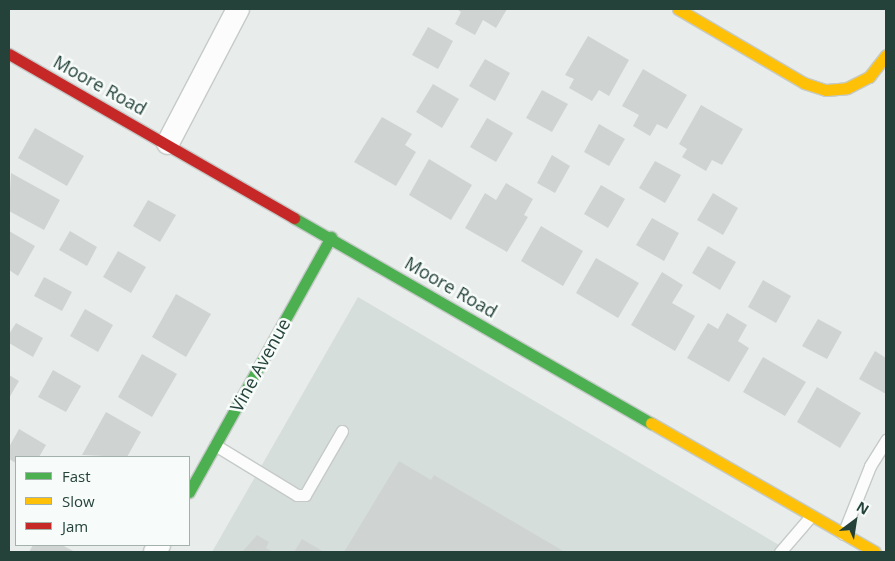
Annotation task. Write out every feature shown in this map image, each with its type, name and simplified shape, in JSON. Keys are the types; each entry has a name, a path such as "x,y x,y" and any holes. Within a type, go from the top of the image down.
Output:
{"street":[{"path":"168,143 238,9"},
{"path":"678,9 804,82 826,90 847,88 869,77 886,55"},
{"name":"Moore Road","path":"9,54 168,143 874,552"},
{"name":"Vine Avenue","path":"190,490 331,237"}],"lane":[{"path":"215,445 297,495 305,495 342,430"},
{"path":"843,534 870,466 886,440"},
{"path":"780,552 811,516"}],"shaded area":[{"path":"358,297 791,552 212,552"}],"building":[{"path":"457,9 507,9 496,28 483,20 475,35 455,24 461,12"},
{"path":"428,27 453,41 438,69 412,55"},
{"path":"588,36 629,60 609,96 599,90 592,101 569,88 574,79 565,75"},
{"path":"485,59 510,73 495,101 469,86"},
{"path":"643,69 687,95 667,129 657,124 650,136 633,126 639,115 622,106"},
{"path":"433,84 459,99 442,128 416,112"},
{"path":"542,90 568,104 552,132 526,118"},
{"path":"701,105 743,129 722,165 712,160 706,171 682,157 687,149 679,144"},
{"path":"382,117 412,134 405,145 416,152 396,186 354,162"},
{"path":"487,118 513,133 496,162 470,147"},
{"path":"599,124 625,139 609,166 584,152"},
{"path":"35,128 84,156 67,186 18,158"},
{"path":"552,155 570,166 555,193 537,183"},
{"path":"429,159 472,185 451,220 409,195"},
{"path":"655,161 681,175 665,203 639,188"},
{"path":"11,173 60,200 44,230 9,211"},
{"path":"506,183 533,199 524,215 528,217 507,252 465,228 485,193 496,200"},
{"path":"601,185 625,199 608,228 584,214"},
{"path":"713,193 738,208 723,235 697,220"},
{"path":"148,200 176,215 160,242 133,226"},
{"path":"652,218 679,233 664,261 636,245"},
{"path":"541,226 583,251 563,286 521,261"},
{"path":"9,231 35,246 18,276 9,270"},
{"path":"70,231 97,247 87,266 59,250"},
{"path":"708,246 736,262 720,290 692,273"},
{"path":"118,251 146,267 131,293 103,277"},
{"path":"596,258 639,283 618,318 576,293"},
{"path":"662,272 683,285 672,303 695,316 675,351 631,325"},
{"path":"44,277 72,292 62,311 34,296"},
{"path":"763,280 791,296 776,323 748,307"},
{"path":"176,294 211,314 186,357 152,337"},
{"path":"85,309 113,325 98,352 70,336"},
{"path":"727,313 747,325 738,341 749,348 729,382 687,358 708,323 718,329"},
{"path":"818,319 842,332 827,359 802,346"},
{"path":"16,323 43,338 33,357 9,343 9,334"},
{"path":"875,351 886,358 886,394 859,379"},
{"path":"142,354 177,374 152,417 118,397"},
{"path":"763,357 806,382 785,416 743,392"},
{"path":"53,370 81,386 66,412 38,397"},
{"path":"9,375 19,381 9,398"},
{"path":"817,387 861,413 840,448 797,422"},
{"path":"106,412 141,432 128,456 82,455"},
{"path":"19,429 46,445 40,456 15,456 15,462 9,459 9,447"},
{"path":"399,461 431,480 434,475 565,552 344,552"},
{"path":"257,535 269,542 266,548 273,552 242,552"},
{"path":"302,539 324,552 294,552"},
{"path":"32,546 64,546 75,552 29,552"}],"traffic: fast":[{"path":"294,218 651,423"},
{"path":"190,490 331,237"}],"traffic: slow":[{"path":"678,9 804,83 826,90 847,88 869,77 886,55"},
{"path":"651,423 875,552"}],"traffic: jam":[{"path":"9,54 294,218"}]}
